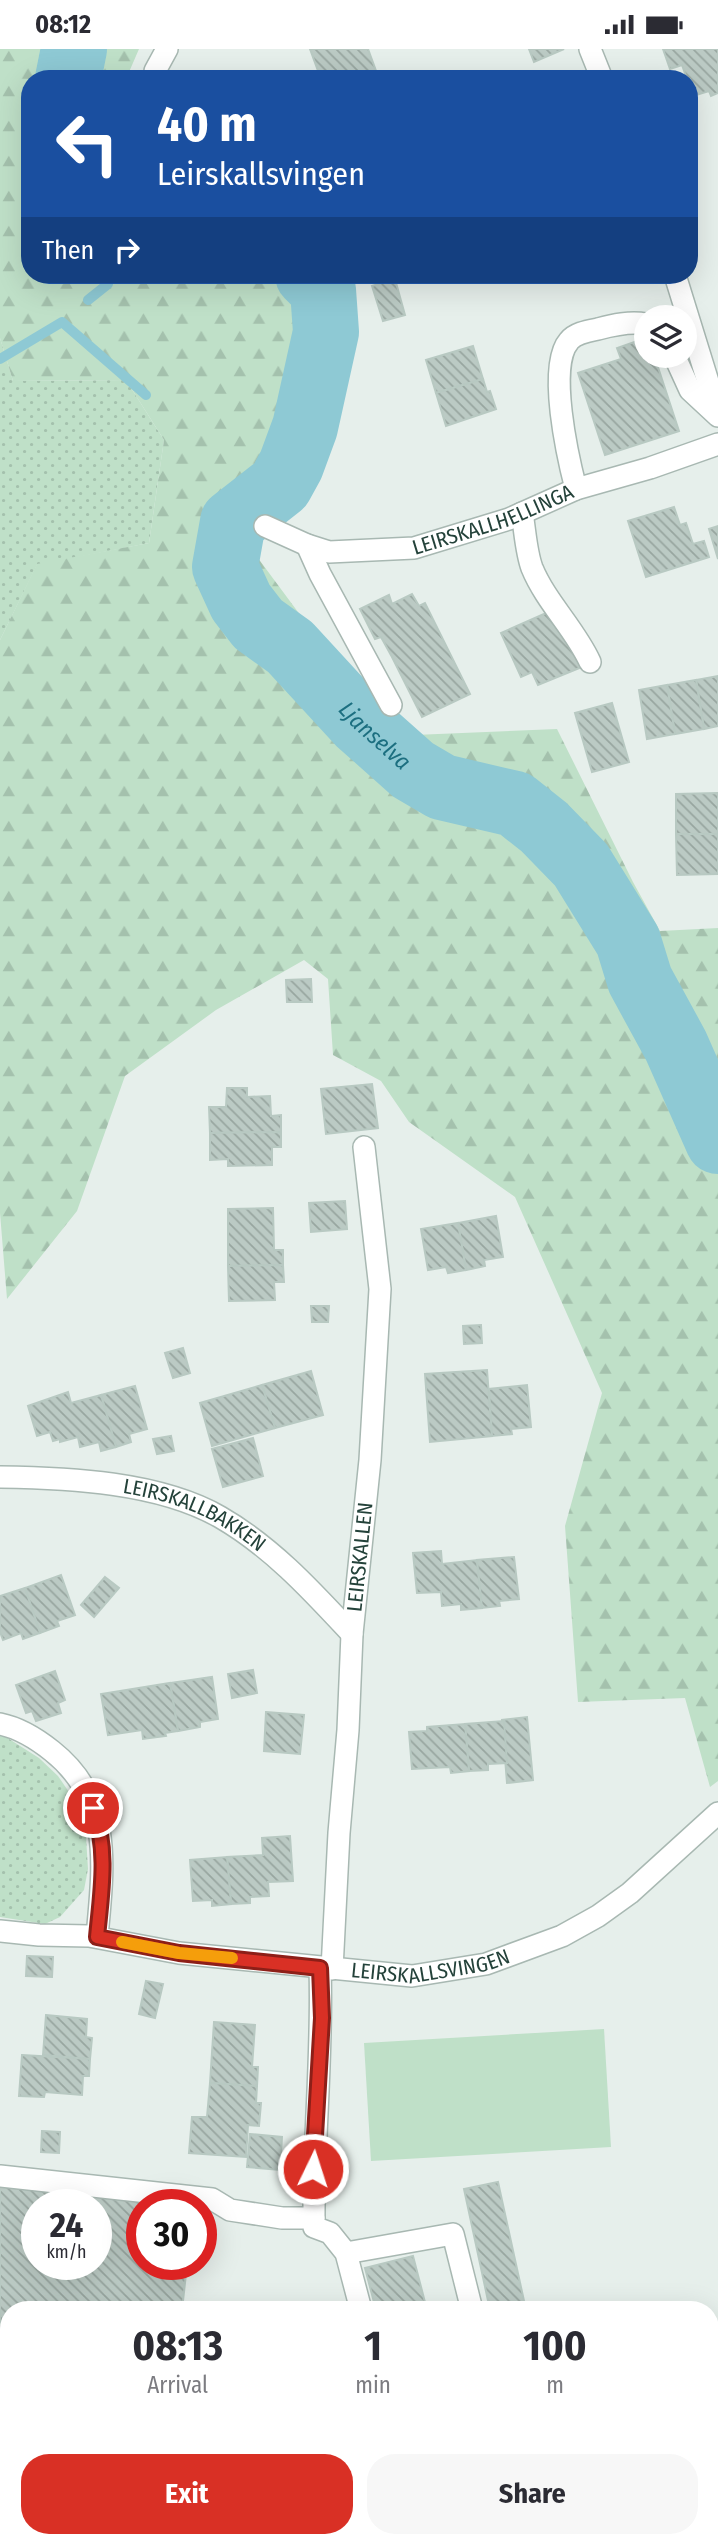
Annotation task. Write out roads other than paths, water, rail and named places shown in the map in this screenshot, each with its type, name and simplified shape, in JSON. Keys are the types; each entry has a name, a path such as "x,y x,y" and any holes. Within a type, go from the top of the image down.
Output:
{"street":[{"path":"156,70 167,49"},
{"path":"590,49 598,70"},
{"path":"678,284 718,415"},
{"path":"576,489 564,437 559,362 569,341 582,333 634,322"},
{"path":"680,368 690,390 718,415"},
{"name":"LEIRSKALLHELLINGA","path":"265,526 329,552 414,548 522,513 576,489 650,468 718,444"},
{"path":"522,513 532,569 583,646 590,662"},
{"path":"307,545 391,705"},
{"name":"LEIRSKALLEN","path":"314,2223 313,2169 322,2018 348,1730 352,1634 370,1460 380,1289 364,1147"},
{"name":"LEIRSKALLBAKKEN","path":"0,1477 126,1487 185,1500 218,1516 256,1541 296,1574 352,1634"},
{"path":"0,1724 35,1737 74,1771 88,1794 99,1823 103,1849 97,1937"},
{"name":"LEIRSKALLSVINGEN","path":"0,1931 97,1937 179,1953 411,1976 486,1964 562,1936 598,1916 630,1893 718,1813"},
{"path":"0,2176 212,2199 230,2210 314,2223 330,2233 346,2253 359,2301"},
{"path":"346,2253 453,2234 470,2301"}],"waterway":[{"name":"Ljanselva","path":"70,70 74,49"},
{"path":"88,300 108,284"},
{"name":"Ljanselva","path":"317,284 323,290 326,332 305,427 291,465 280,485 233,522 225,567 241,602 258,624 290,647 359,722 413,770 442,787 515,804 544,827 581,865 628,941 640,980 676,1046 718,1141"},
{"path":"0,359 62,322 146,395"}]}
